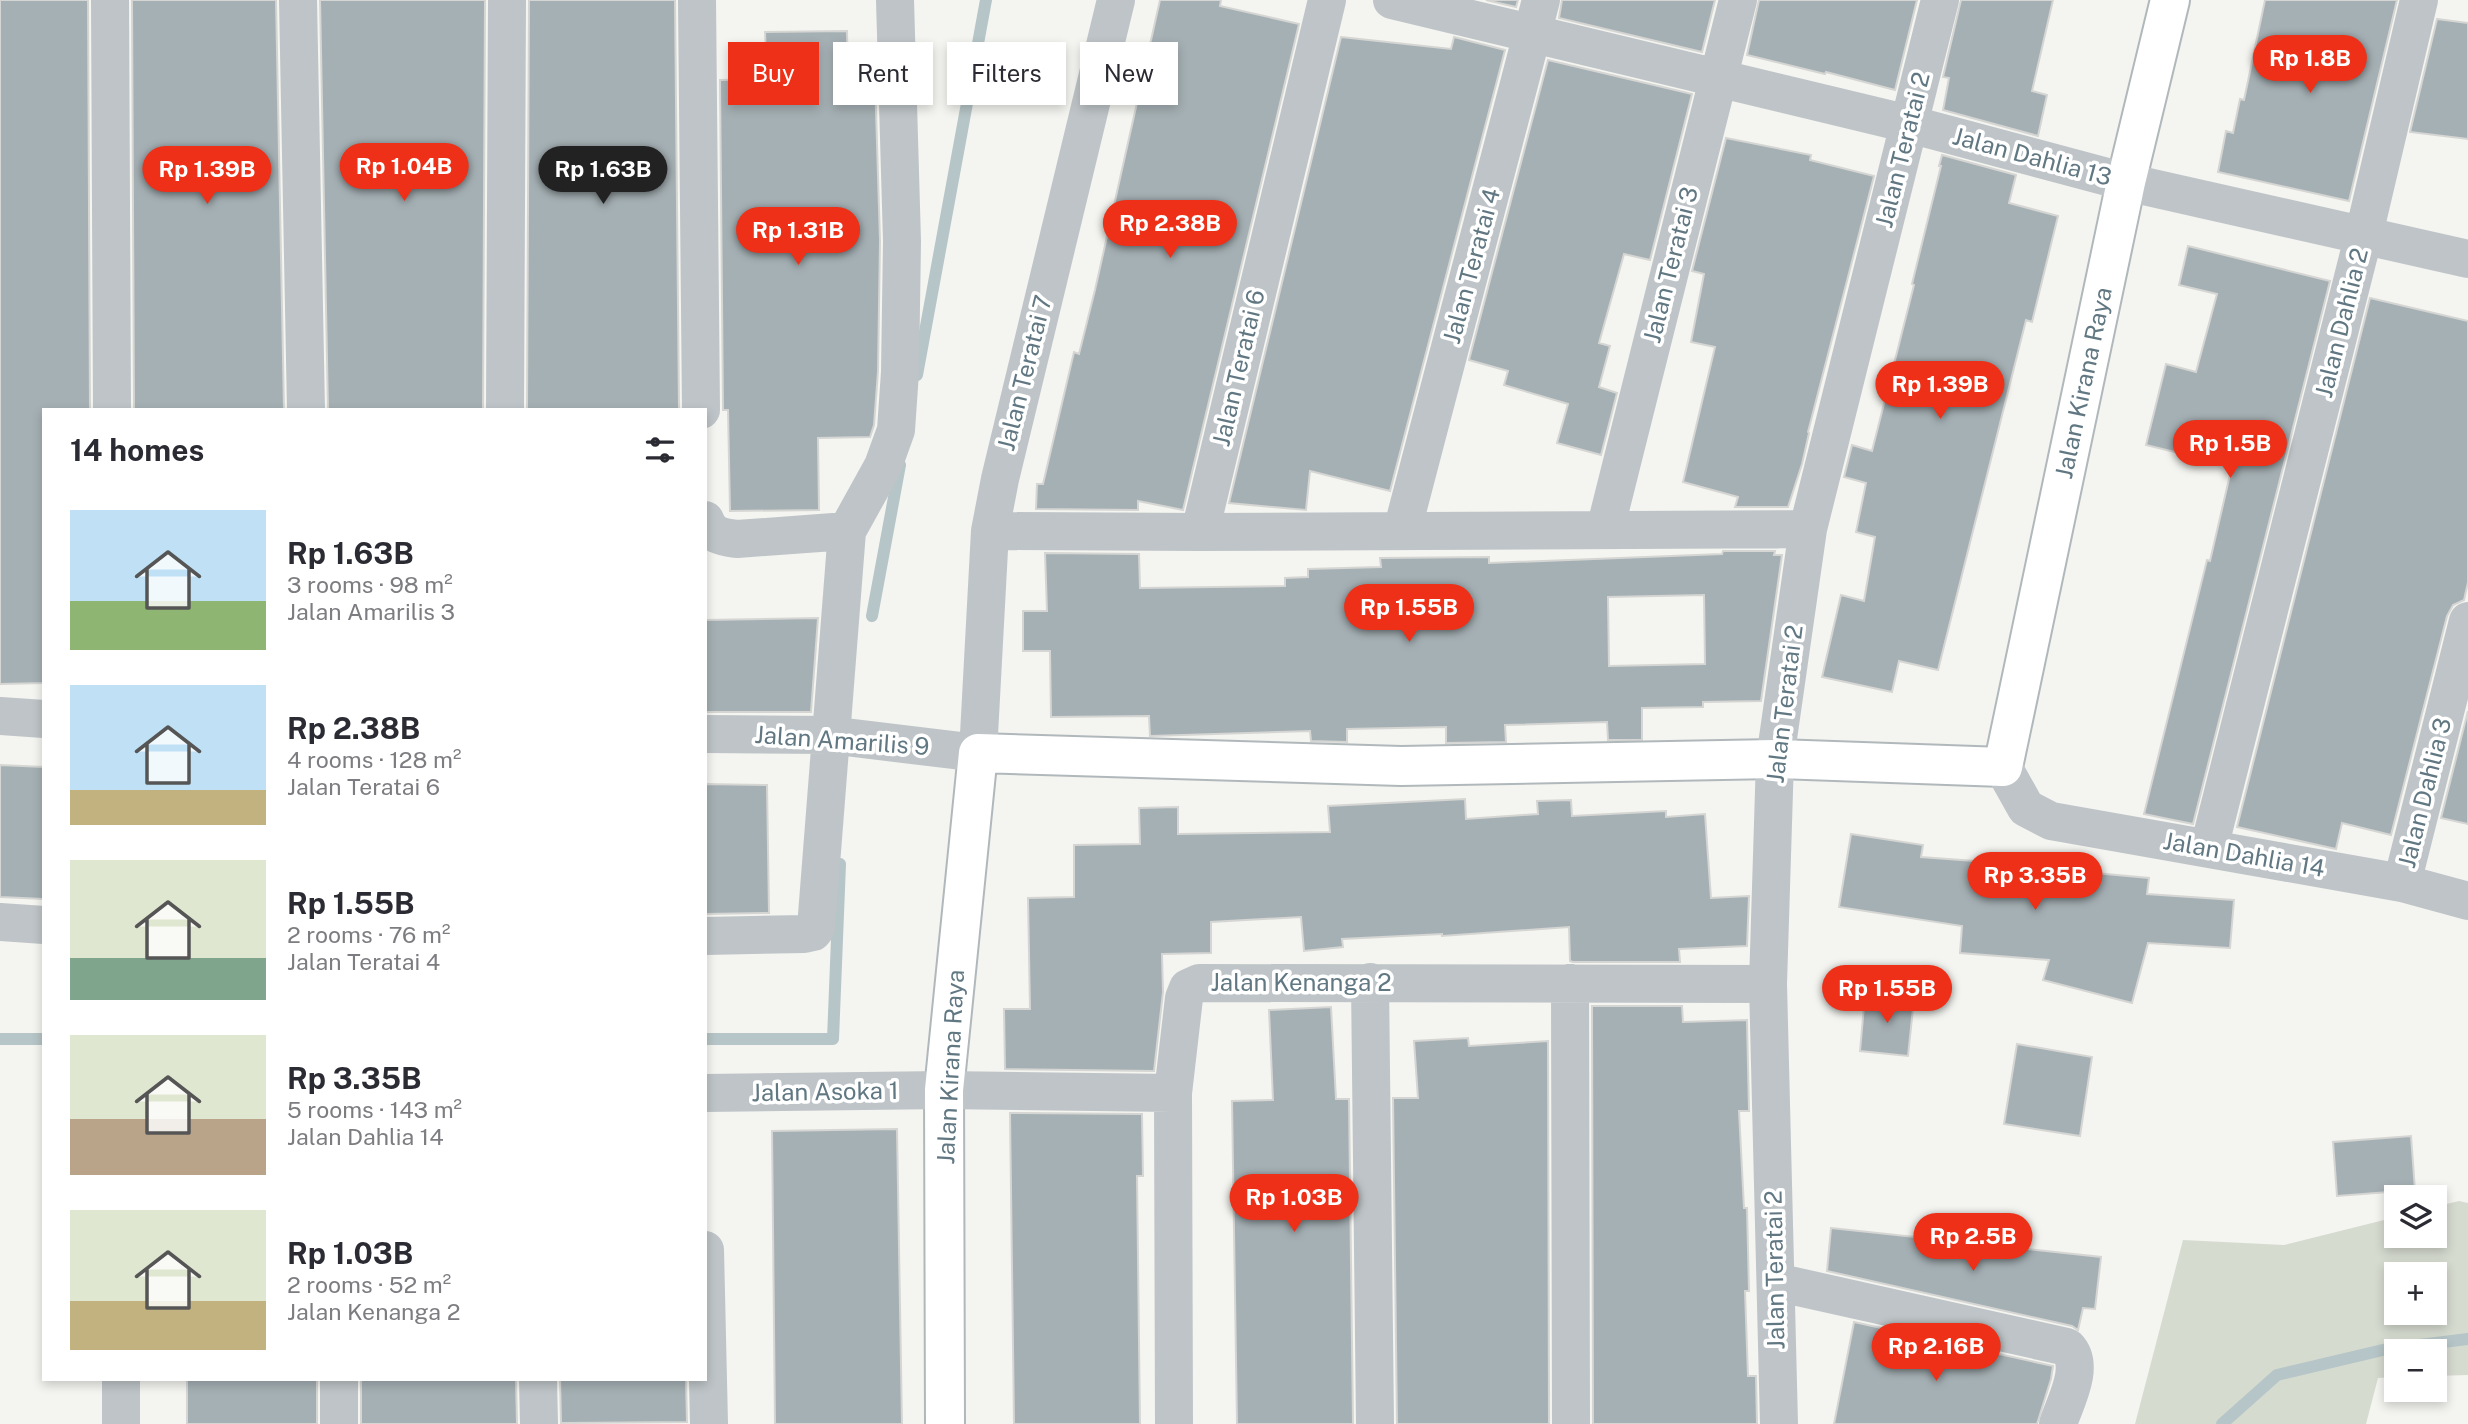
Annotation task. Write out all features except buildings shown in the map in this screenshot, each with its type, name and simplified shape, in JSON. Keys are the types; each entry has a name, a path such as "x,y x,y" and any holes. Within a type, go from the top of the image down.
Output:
{"street":[{"path":"110,0 112,408"},
{"path":"298,0 306,408"},
{"path":"505,408 508,0"},
{"path":"697,0 701,408"},
{"path":"707,936 804,934 813,932 816,928 847,531 883,466 896,430 900,372 902,241 895,0"},
{"name":"Jalan Teratai 7","path":"978,753 990,531 1003,465 1116,0"},
{"name":"Jalan Teratai 6","path":"1200,532 1327,0"},
{"name":"Jalan Dahlia 13","path":"1392,0 1537,17 1718,78 1909,124 2126,182 2468,259"},
{"name":"Jalan Teratai 3","path":"1605,530 1738,0"},
{"name":"Jalan Teratai 2","path":"1779,1424 1768,984 1774,759 1808,529 1940,0"},
{"name":"Jalan Kirana Raya","path":"2003,767 2126,182 2170,0"},
{"name":"Jalan Dahlia 2","path":"2209,848 2364,234 2419,0"},
{"name":"Jalan Teratai 4","path":"1402,531 1537,17"},
{"path":"707,524 719,537 737,539 847,531"},
{"path":"990,531 1808,529"},
{"name":"Jalan Dahlia 3","path":"2402,883 2468,621"},
{"path":"0,716 42,719"},
{"name":"Jalan Amarilis 9","path":"707,734 830,736 978,753"},
{"path":"978,753 1401,766 1774,759 2003,767"},
{"name":"Jalan Kirana Raya","path":"945,1424 944,1090 978,753"},
{"name":"Jalan Dahlia 14","path":"2003,767 2026,808 2051,821 2402,883 2468,901"},
{"path":"0,922 42,925"},
{"path":"1370,982 1375,1424"},
{"name":"Jalan Kenanga 2","path":"1174,1424 1173,1093 1184,998 1188,988 1199,984 1370,982 1768,984"},
{"path":"1570,983 1571,1424"},
{"name":"Jalan Asoka 1","path":"707,1093 944,1090 1173,1093"},
{"path":"1776,1282 2067,1347 2072,1351 2076,1364 2058,1424"},
{"path":"707,1337 709,1424"},
{"path":"121,1381 121,1424"},
{"path":"339,1381 339,1424"},
{"path":"538,1381 539,1424"}],"shaded area":[{"path":"2459,1201 2468,1203 2468,1375 2447,1376 2447,1339 2384,1339 2384,1378 2378,1378 2366,1424 2135,1424 2183,1240 2284,1245 2384,1220 2384,1248 2447,1248 2447,1204"}],"waterway":[{"path":"917,375 986,0"},
{"path":"872,616 900,465"},
{"path":"707,1039 833,1039 840,864"},
{"path":"0,1039 42,1039"},
{"path":"2222,1424 2277,1375 2387,1349 2468,1339"}]}
